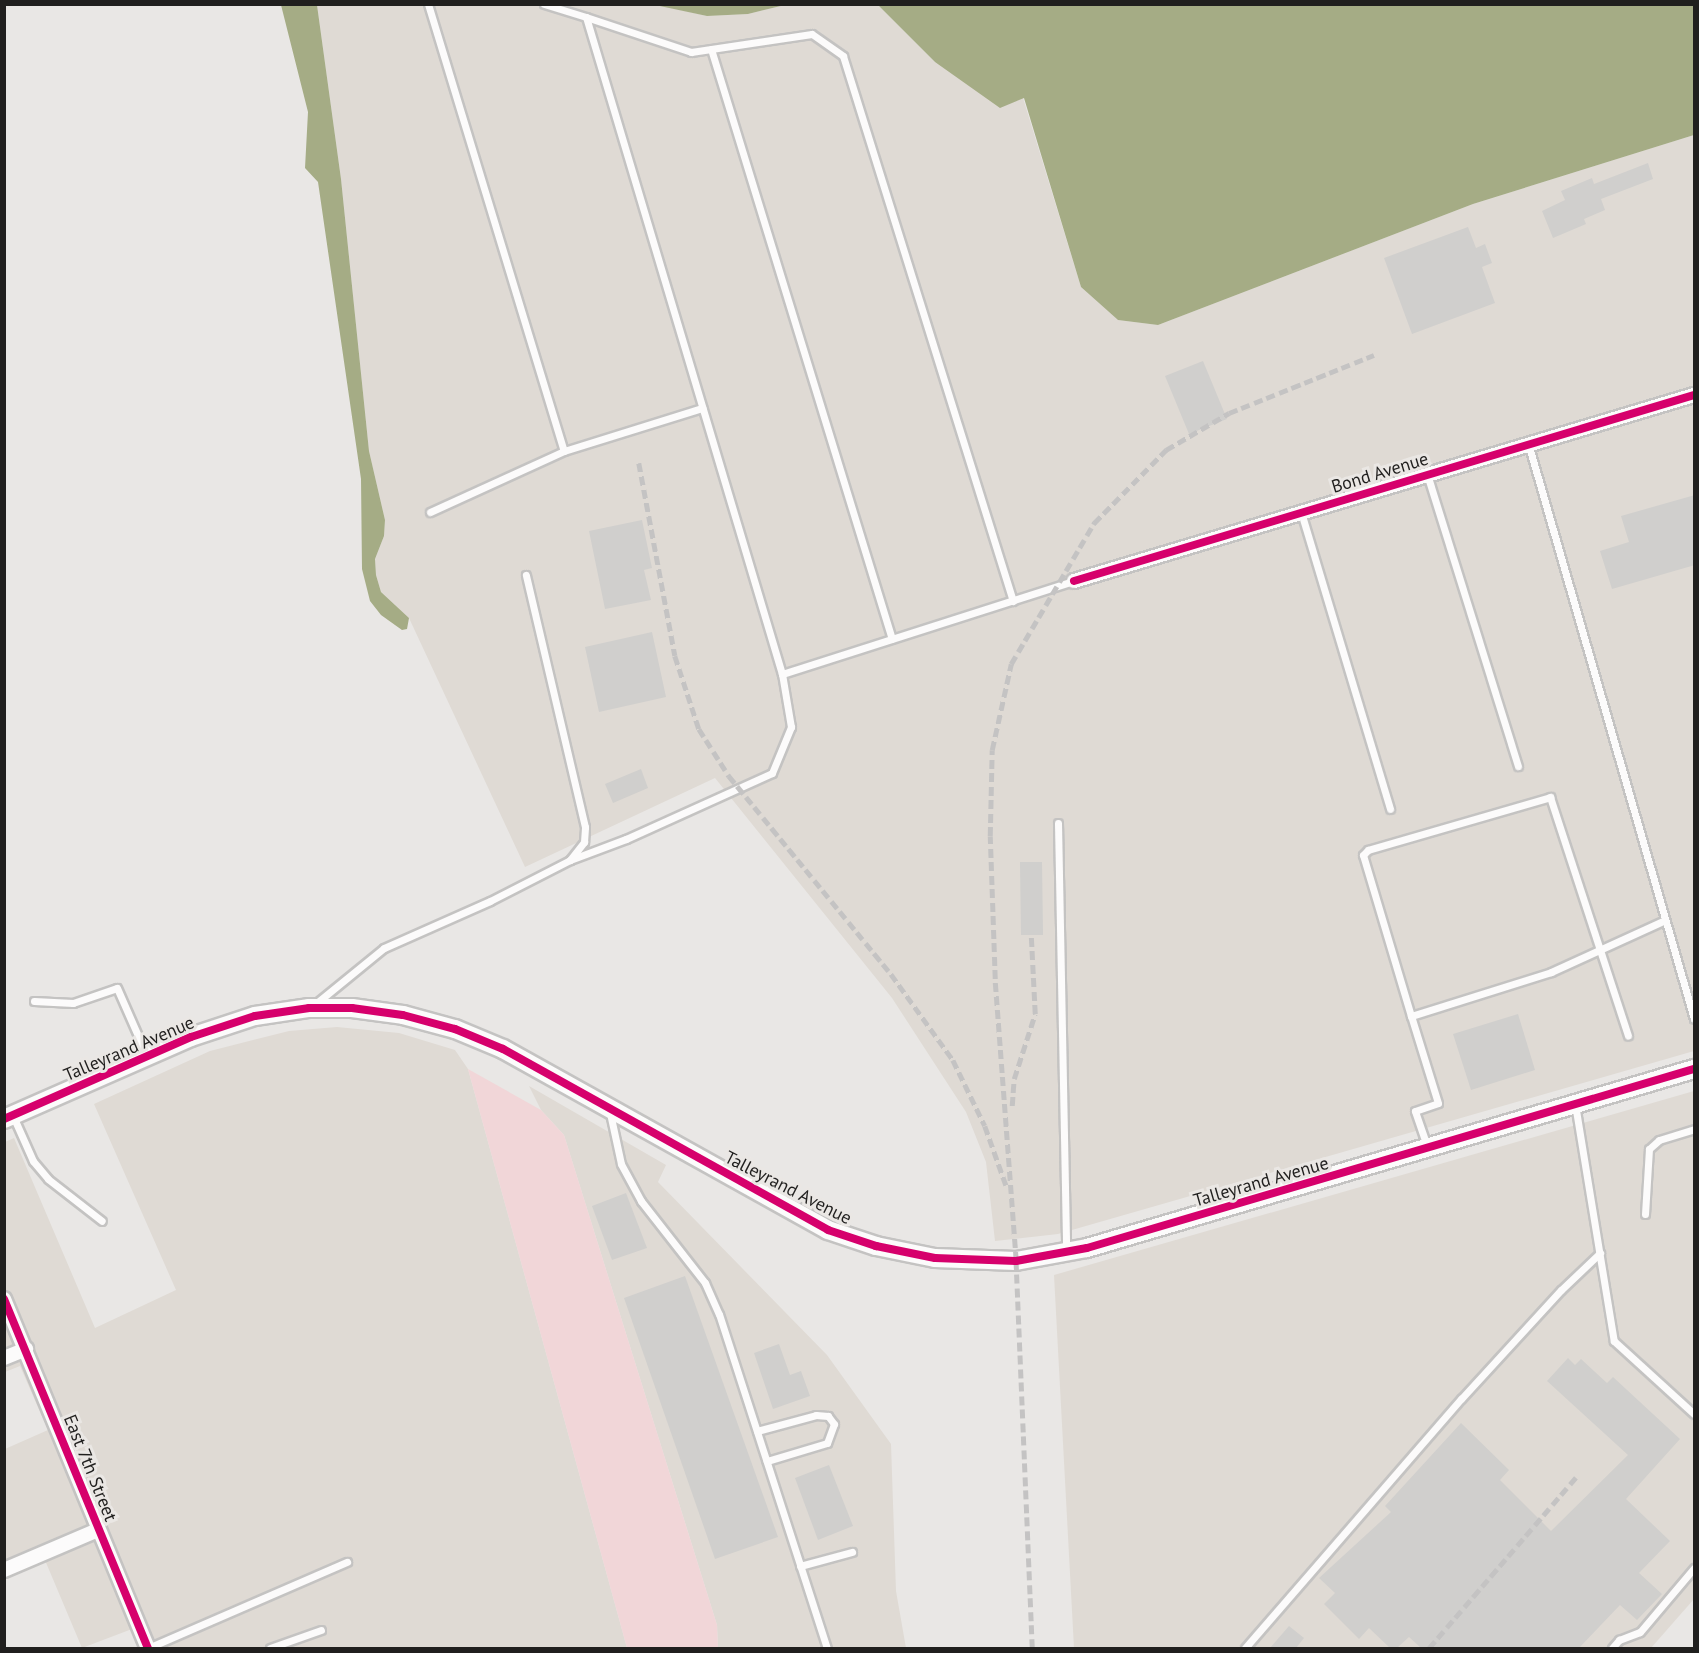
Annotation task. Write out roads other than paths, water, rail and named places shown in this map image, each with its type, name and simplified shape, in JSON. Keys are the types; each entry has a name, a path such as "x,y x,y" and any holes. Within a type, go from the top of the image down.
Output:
{"street":[{"name":"Bond Avenue","path":"1074,581 1528,443 1695,395"},
{"name":"Talleyrand Avenue","path":"9,1118 147,1056 255,1016 309,1008 352,1008 404,1015 455,1029 503,1049 828,1230 876,1246 965,1261 1016,1261 1066,1253 1428,1149 1695,1069"},
{"name":"East 7th Street","path":"4,1299 148,1648"},
{"path":"4,1358 26,1349"},
{"path":"4,1570 98,1530"}],"lane":[{"path":"428,4 564,451"},
{"path":"544,4 691,52 812,34 843,56 1013,601"},
{"path":"309,1008 384,948 490,902 570,860 626,839 772,773 791,727 782,674 586,17"},
{"path":"711,49 892,639"},
{"path":"430,512 564,451 702,408"},
{"path":"1528,443 1695,1019"},
{"path":"1427,474 1518,766"},
{"path":"1301,512 1390,809"},
{"path":"526,575 585,827 584,842 570,860"},
{"path":"782,674 1074,581"},
{"path":"1428,1149 1415,1111 1438,1103 1363,861 1368,849 1550,797 1628,1036"},
{"path":"1058,823 1066,1253"},
{"path":"1411,1016 1507,988 1665,920"},
{"path":"34,1001 73,1003 117,988 147,1056"},
{"path":"1575,1104 1614,1341 1695,1414"},
{"path":"610,1110 621,1164 641,1201 705,1283 757,1431 827,1648"},
{"path":"9,1118 33,1161 48,1179 102,1221"},
{"path":"1645,1214 1649,1149 1659,1140 1695,1129"},
{"path":"1245,1648 1461,1399 1561,1290 1600,1253"},
{"path":"757,1431 816,1415 828,1416 834,1424 827,1443 767,1461"},
{"path":"800,1566 852,1552"},
{"path":"148,1648 347,1562"},
{"path":"1612,1648 1619,1640 1640,1632 1695,1568"},
{"path":"270,1648 321,1630"}],"railway":[{"path":"1032,1648 1016,1261 995,979 990,836 992,750 1011,664 1094,523 1166,450 1229,413 1374,355"},
{"path":"639,463 675,656 699,729 729,776 891,974 953,1060 985,1126 1006,1185"},
{"path":"1012,1106 1014,1079 1035,1014 1031,935"},
{"path":"1429,1648 1578,1475"}]}
